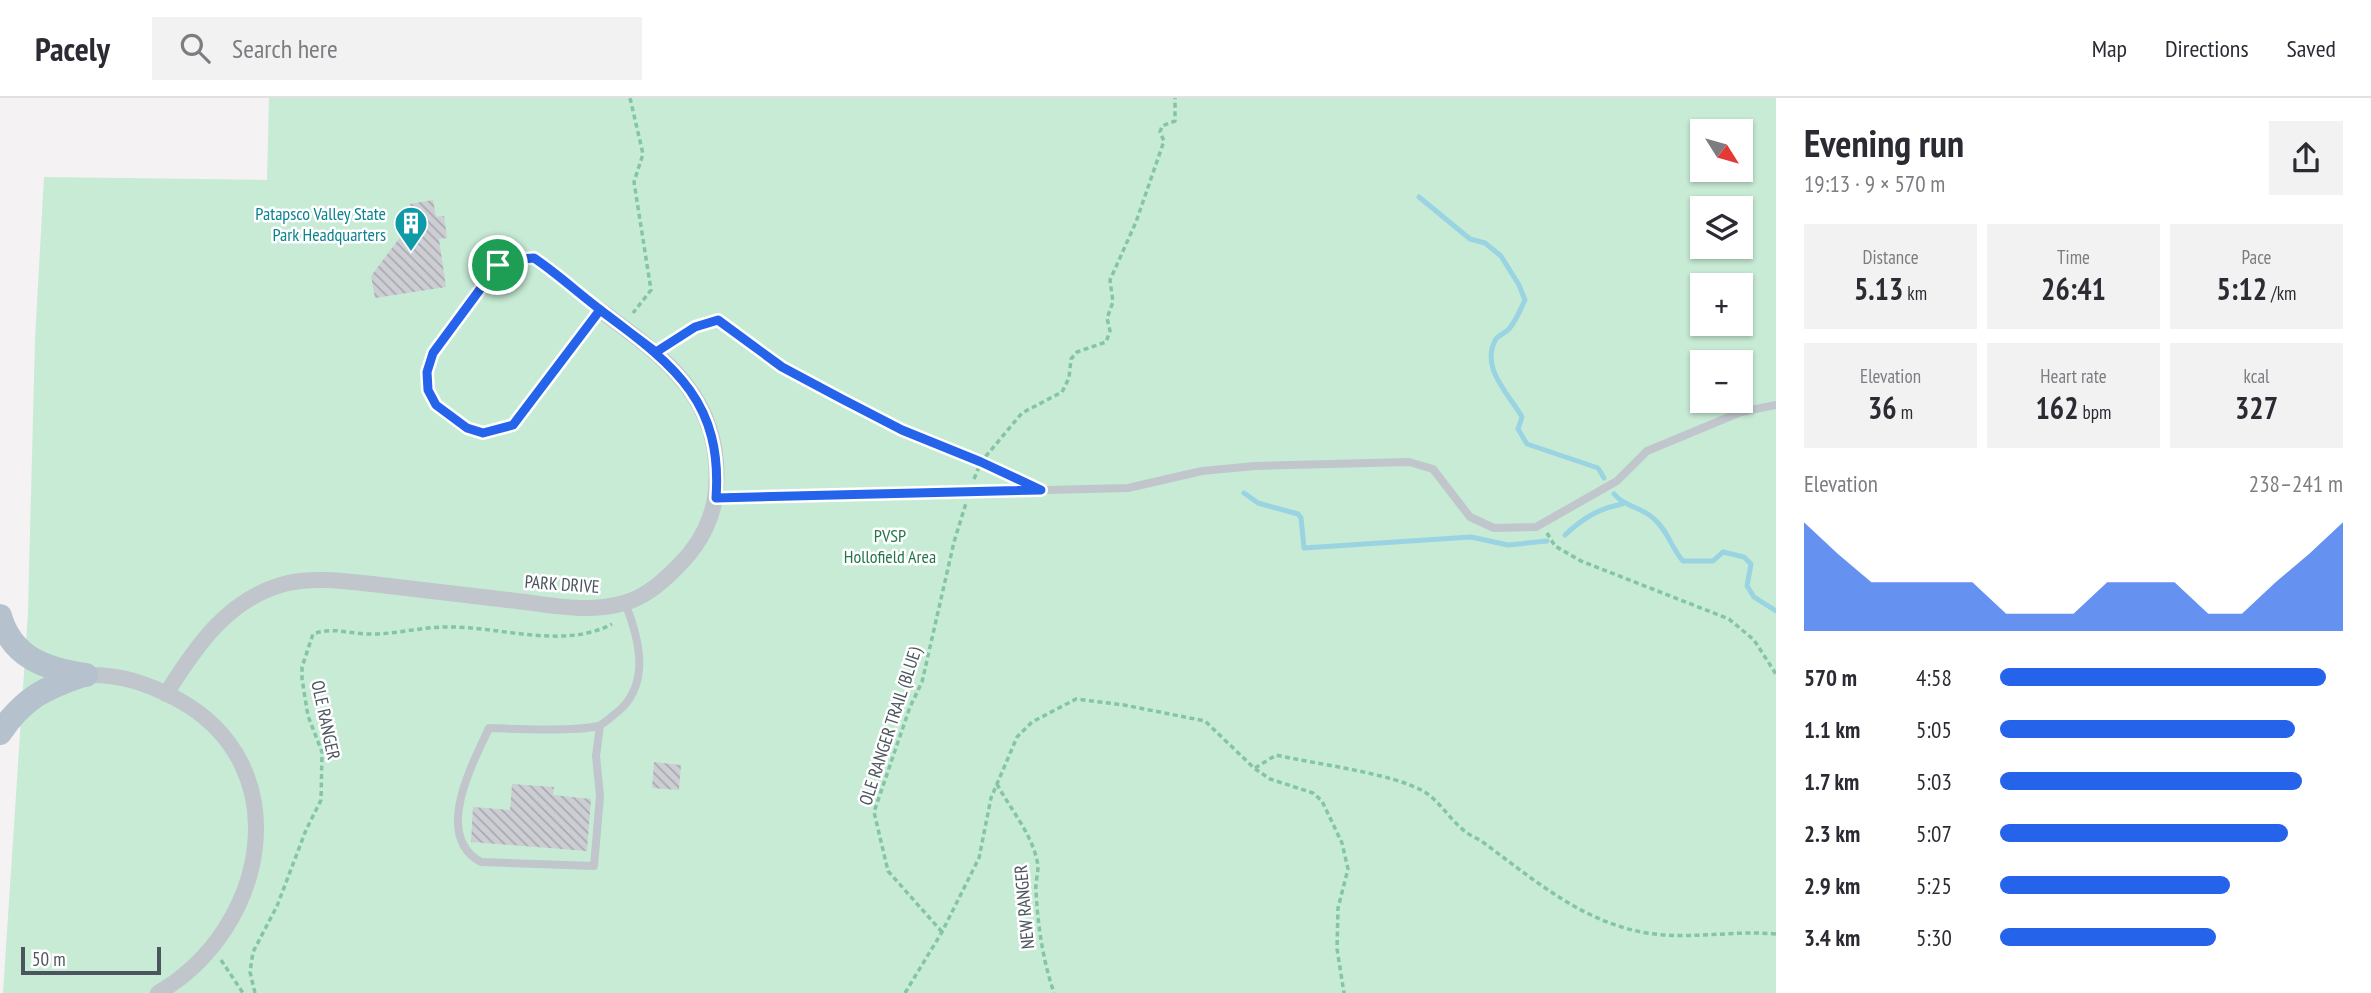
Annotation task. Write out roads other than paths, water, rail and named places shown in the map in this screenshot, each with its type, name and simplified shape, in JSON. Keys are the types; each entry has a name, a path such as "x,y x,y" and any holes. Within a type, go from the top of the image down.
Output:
{"main road":[{"path":"0,616 8,638 33,661 54,670 86,674"},
{"path":"0,733 16,710 37,694 86,674"}],"street":[{"name":"PARK DRIVE","path":"166,694 193,652 220,621 251,597 289,583 335,580 584,608 628,609 658,585 688,556 709,519 716,498 717,475 711,429 691,388 656,352 600,310"},
{"path":"86,674 124,677 166,694 207,719 232,744 243,763 254,806 256,831 245,884 229,925 213,948 192,970 158,993"}],"lane":[{"name":"PARK DRIVE","path":"534,258 600,310 513,425 483,433 467,428 448,416 428,390 427,372 433,353 498,265 508,260 534,258"},
{"path":"716,498 1128,488 1202,471 1255,466 1409,462 1433,469 1470,517 1482,523 1494,528 1542,524 1617,481 1647,450 1741,412 1776,405"},
{"path":"600,726 596,756 600,796 594,866 481,862 468,855 459,842 458,813 472,764 489,728 600,726 620,710 634,690 641,663 637,632 628,609"}],"waterway":[{"path":"1419,197 1470,239 1485,243 1501,256 1519,285 1525,300 1511,326 1496,339 1491,360 1498,381 1522,417 1518,429 1527,444 1598,468 1604,478"},
{"path":"1244,493 1258,503 1298,514 1301,518 1304,548 1471,537 1508,545 1547,541"},
{"path":"1614,494 1658,523 1683,561 1713,561 1723,552 1744,557 1751,564 1747,586 1754,597 1776,611"},
{"path":"1565,535 1591,515 1622,504"}],"place":[{"name":"Patapsco Valley State Park Headquarters","path":"411,253"}],"park label":[{"name":"PVSP Hollofield Area","path":"890,545"}]}
